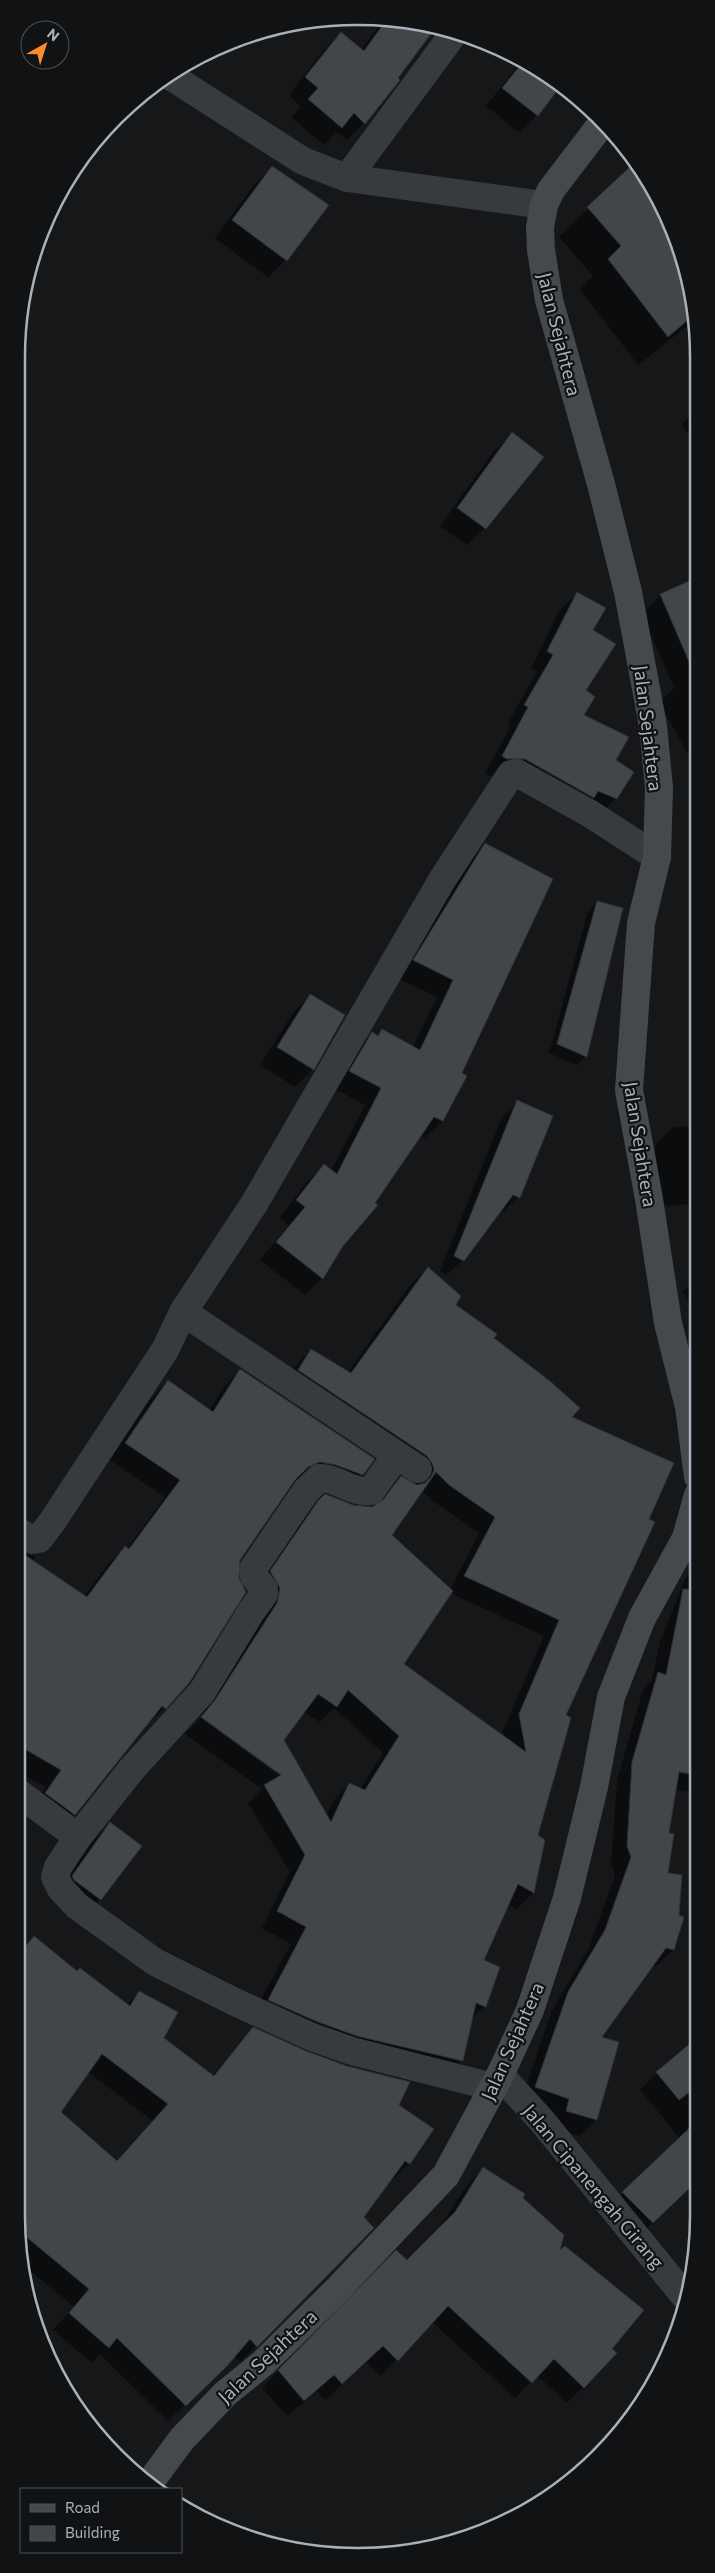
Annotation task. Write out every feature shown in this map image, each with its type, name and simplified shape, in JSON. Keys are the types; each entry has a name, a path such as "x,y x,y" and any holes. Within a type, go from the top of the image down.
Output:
{"street":[{"path":"347,178 449,40 449,38"},
{"path":"176,79 303,161 347,178 544,205"},
{"name":"Jalan Sejahtera","path":"598,128 560,176 544,205 540,227 541,250 549,300 601,484 628,592 654,726 659,788 657,857 641,923 629,1090 649,1199 668,1323 690,1415"},
{"path":"25,1536 32,1540 39,1539 52,1522 165,1350 183,1312 254,1204 442,880 511,774 517,773 589,813 657,857"},
{"path":"183,1312 407,1462 370,1491 361,1492 328,1478 319,1478 306,1491 253,1569 254,1576 264,1589 264,1594 202,1692 131,1770 78,1837 58,1866 55,1877 61,1889 77,1906 155,1962 312,2037 399,2065 496,2081"},
{"name":"Jalan Sejahtera","path":"153,2478 182,2439 225,2394 263,2363 305,2322 446,2174 496,2081 530,2010 567,1898 594,1787 611,1697 642,1618 686,1538 690,1524"},
{"path":"25,1798 78,1837"},
{"name":"Jalan Cipanengah Girang","path":"496,2081 542,2121 681,2292"}],"building":[{"path":"382,26 431,33 398,78 400,80 365,124 354,113 342,128 308,99 318,88 305,77 341,32 364,51"},
{"path":"519,67 556,91 538,116 502,88"},
{"path":"272,166 329,205 287,261 232,220"},
{"path":"630,167 656,210 665,230 679,271 684,293 688,320 668,337 608,259 621,246 587,207"},
{"path":"512,432 544,457 486,529 457,508"},
{"path":"690,581 690,664 660,594"},
{"path":"577,592 606,608 593,630 616,644 586,690 595,697 584,715 629,737 616,760 634,772 617,799 598,791 594,798 525,759 507,759 502,756 528,707 524,705 553,655 547,651"},
{"path":"485,843 553,879 462,1073 467,1076 443,1121 434,1117 375,1203 378,1205 343,1246 323,1279 276,1242 305,1207 296,1200 324,1164 337,1174 381,1088 349,1071 372,1032 378,1036 382,1029 420,1050 453,980 413,960"},
{"path":"597,901 623,908 587,1057 557,1044"},
{"path":"310,994 345,1015 314,1070 277,1047"},
{"path":"517,1100 553,1116 520,1198 513,1195 464,1261 454,1256"},
{"path":"428,1267 461,1296 456,1305 497,1334 494,1338 551,1382 580,1408 572,1417 674,1463 649,1519 655,1522 566,1715 571,1718 538,1835 545,1840 534,1893 518,1884 484,1960 500,1967 486,2007 476,2003 463,2061 357,2036 318,2022 268,2000 306,1927 277,1911 305,1855 264,1785 281,1775 201,1717 215,1700 277,1603 280,1588 270,1571 318,1501 325,1494 353,1505 372,1507 383,1500 401,1476 417,1485 425,1483 431,1477 434,1470 427,1456 298,1370 311,1349 351,1373","holes":["436,1472 449,1485 495,1517 464,1576 559,1620 519,1714 526,1752 404,1664 453,1591 392,1535","348,1690 399,1736 365,1790 349,1783 331,1822 284,1740 318,1694 337,1707"]},
{"path":"240,1369 375,1459 363,1475 336,1465 320,1462 308,1467 295,1480 240,1560 239,1578 246,1592 189,1683 166,1709 162,1706 75,1815 45,1793 61,1770 25,1749 25,1555 87,1597 125,1546 129,1549 180,1480 125,1443 168,1380 213,1412"},
{"path":"683,1589 690,1589 690,1774 679,1772 669,1833 674,1834 668,1873 682,1875 679,1915 684,1917 674,1950 666,1948 602,2037 619,2042 597,2120 566,2111 569,2099 535,2087 568,1992 605,1930 631,1857 627,1846 632,1762 658,1672 666,1675"},
{"path":"110,1822 142,1846 101,1900 74,1880 72,1876"},
{"path":"34,1936 77,1971 80,1968 130,2006 139,1991 178,2012 164,2038 214,2076 253,2027 306,2051 347,2066 410,2082 399,2105 434,2129 410,2164 405,2161 364,2217 374,2228 257,2347 250,2339 227,2366 186,2406 117,2338 109,2348 69,2313 89,2289 26,2237 25,1947","holes":["102,2054 168,2104 117,2161 61,2112"]},
{"path":"690,2044 690,2092 679,2100 656,2072"},
{"path":"690,2128 690,2188 653,2223 622,2192"},
{"path":"483,2167 525,2194 523,2198 564,2235 560,2250 565,2246 644,2310 612,2349 617,2353 584,2388 554,2359 532,2383 448,2306 398,2361 383,2346 342,2384 334,2375 304,2401 278,2370 396,2250 407,2260 455,2212"}]}
